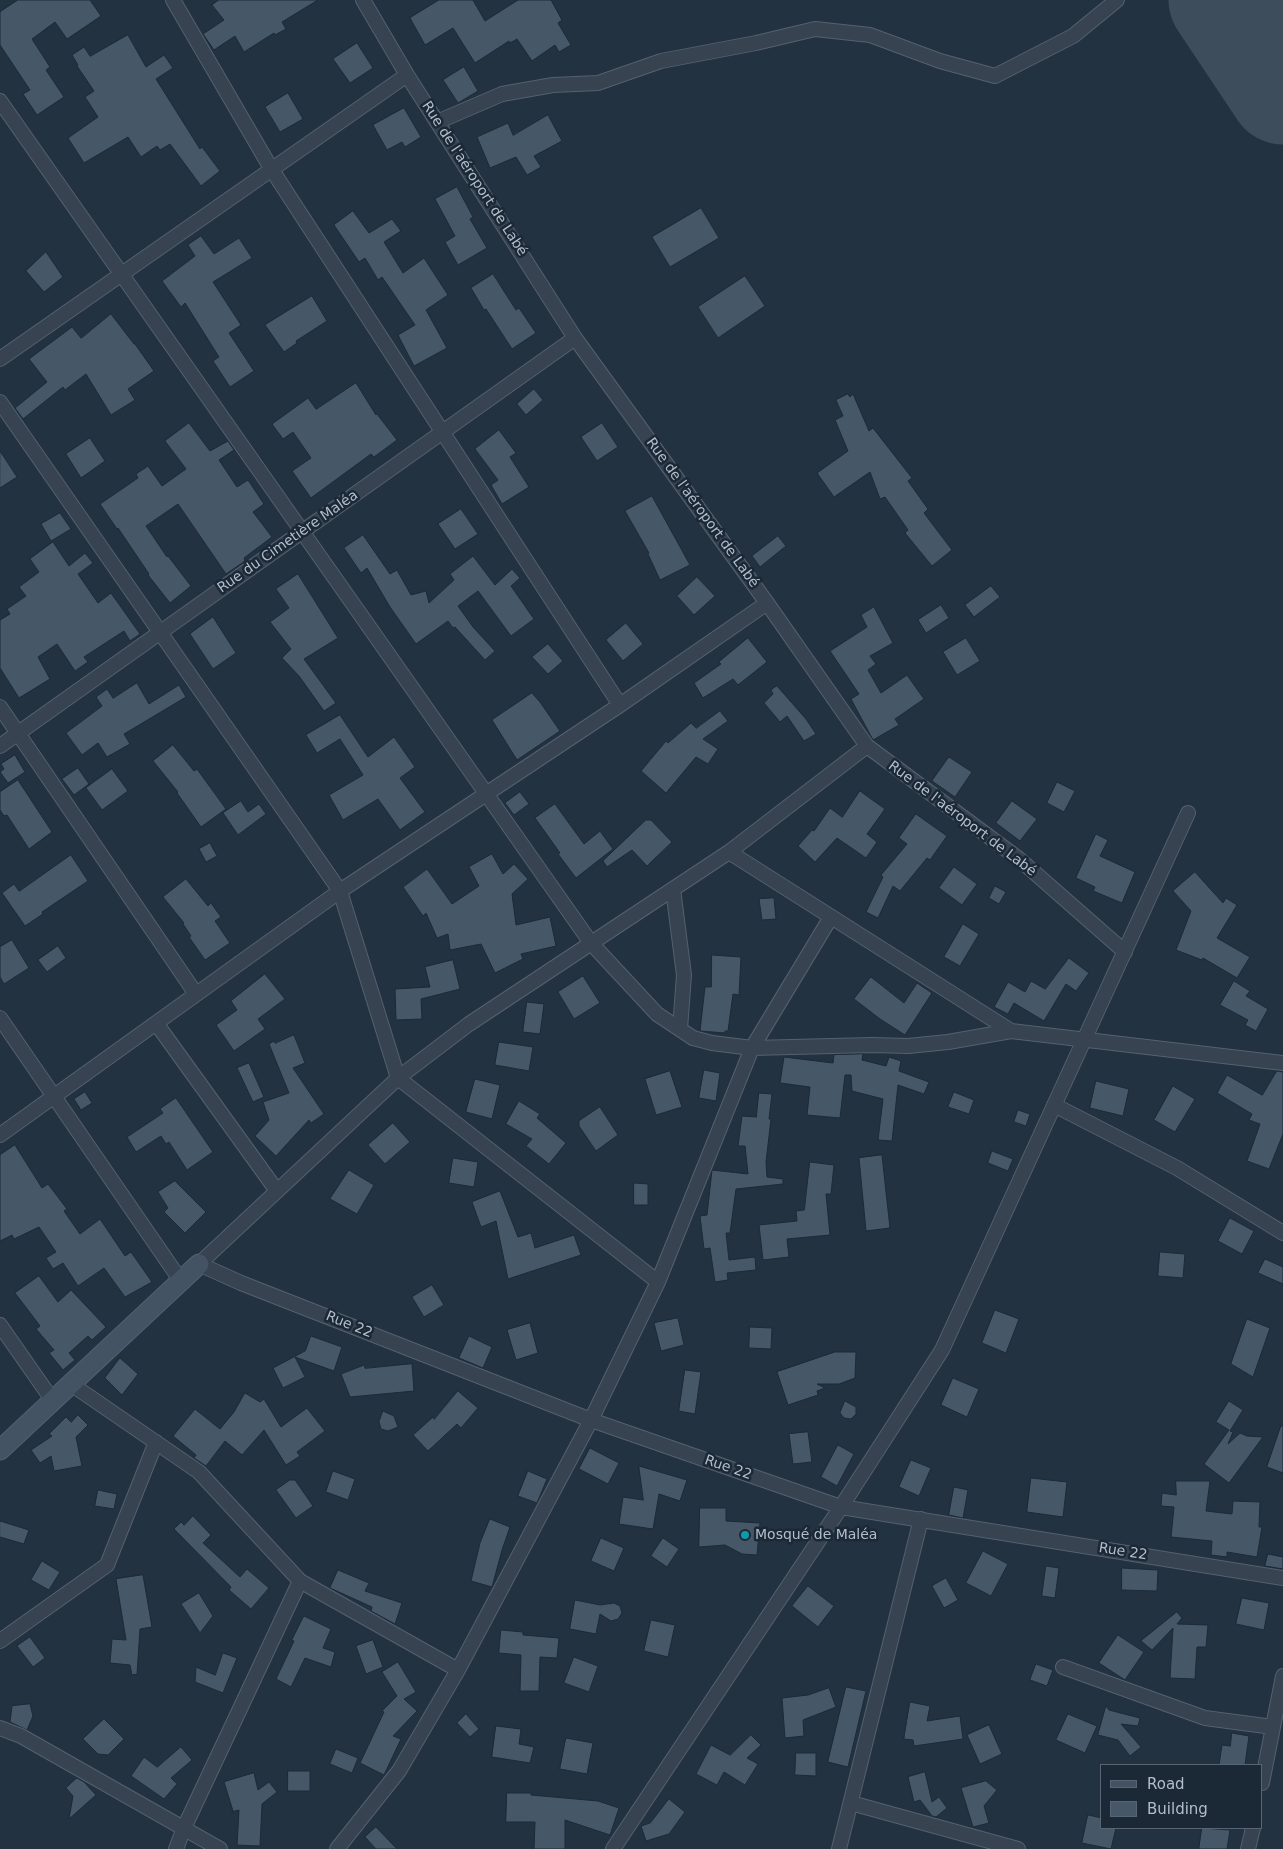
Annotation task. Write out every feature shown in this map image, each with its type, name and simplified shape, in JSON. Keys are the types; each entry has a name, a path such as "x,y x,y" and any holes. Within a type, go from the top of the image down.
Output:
{"street":[{"path":"173,0 272,170 620,705"},
{"name":"Rue de l'aéroport de Labé","path":"363,0 437,122 576,338 767,602 867,746 1019,859 1125,952"},
{"path":"437,122 502,94 553,85 598,83 660,61 756,43 815,29 870,35 940,61 995,76 1073,36 1117,0"},
{"path":"0,360 408,75"},
{"path":"0,101 591,943 657,1014 692,1038 752,1048 908,1046 948,1042 1011,1031 1283,1064"},
{"name":"Rue du Cimetière Maléa","path":"0,746 576,338"},
{"path":"0,402 340,891 398,1078 658,1282"},
{"path":"0,1135 340,891 620,705 767,602"},
{"path":"0,706 196,994"},
{"path":"0,1450 398,1078 469,1024 729,852 867,746"},
{"path":"613,1849 841,1507 942,1350 1188,813"},
{"path":"729,852 1011,1031"},
{"path":"673,889 684,975 680,1030"},
{"path":"337,1849 399,1770 458,1670 591,1420 658,1282 752,1048 832,917"},
{"path":"0,1018 181,1280"},
{"path":"156,1023 277,1191"},
{"path":"1054,1105 1177,1168 1283,1234"},
{"name":"Rue 22","path":"199,1264 241,1283 591,1420 841,1507 1283,1578"},
{"path":"0,1325 53,1401"},
{"path":"70,1384 199,1472 300,1581 458,1670"},
{"path":"0,1641 107,1565 156,1442"},
{"path":"839,1849 921,1519"},
{"path":"176,1849 184,1828 300,1581"},
{"path":"1063,1667 1205,1718 1273,1726"},
{"path":"1263,1779 1283,1676"},
{"path":"0,1728 21,1736 220,1849"},
{"path":"850,1803 1018,1849"},
{"path":"1248,1849 1253,1829"}],"building":[{"path":"18,0 90,0 101,16 67,39 55,22 32,39 50,67 46,70 64,97 37,115 23,94 30,90 0,45 0,12"},
{"path":"219,0 318,0 282,22 286,29 275,35 274,33 244,52 235,36 214,50 203,34 224,20 212,5"},
{"path":"439,0 473,0 485,21 518,0 551,0 562,20 558,23 571,45 559,52 555,45 532,61 517,39 510,43 509,41 475,63 453,28 425,45 410,18"},
{"path":"128,35 146,67 164,55 173,68 156,79 200,149 202,147 220,171 201,186 170,144 160,150 157,146 141,157 128,137 84,163 68,138 98,117 85,97 94,91 72,55 84,47 90,56"},
{"path":"357,43 373,68 350,83 333,59"},
{"path":"464,67 478,91 458,103 443,80"},
{"path":"288,93 303,119 280,132 265,107"},
{"path":"404,108 421,137 405,147 402,142 387,150 373,125"},
{"path":"548,115 562,141 534,156 541,167 527,175 516,157 490,168 477,137 508,123 513,135"},
{"path":"457,187 473,217 470,219 487,248 458,265 445,242 455,236 435,199"},
{"path":"701,208 719,238 670,267 652,237"},
{"path":"353,211 369,233 392,219 401,231 384,242 403,273 424,258 448,295 426,310 447,348 414,366 398,335 415,325 382,277 378,280 365,258 359,262 334,225"},
{"path":"201,236 214,254 239,238 252,258 213,282 241,325 229,333 254,371 230,387 213,361 219,357 185,303 181,307 162,281 195,256 188,245"},
{"path":"46,252 63,277 44,292 26,271"},
{"path":"493,274 516,310 519,308 536,333 512,349 471,288"},
{"path":"745,276 765,306 718,338 698,307"},
{"path":"312,296 327,321 296,341 297,343 284,352 265,325"},
{"path":"111,314 154,371 128,389 135,400 111,415 86,374 65,390 63,387 23,419 15,408 47,382 29,359 72,327 81,338"},
{"path":"356,383 376,415 397,440 374,457 371,454 311,498 292,471 311,458 293,432 283,439 272,424 308,398 316,409"},
{"path":"534,389 543,400 526,415 517,404"},
{"path":"848,394 850,397 853,394 869,431 873,428 912,478 908,481 928,509 924,513 952,550 932,566 905,533 908,530 885,497 880,499 870,472 834,497 817,473 848,451 835,420 843,416 836,400"},
{"path":"189,423 210,451 228,441 234,450 219,460 237,487 248,480 264,504 253,512 272,537 244,558 245,561 226,574 178,504 146,526 167,557 191,586 170,603 148,575 100,504 138,478 136,474 148,466 162,486 186,469 165,441"},
{"path":"602,423 618,447 597,461 581,437"},
{"path":"499,430 516,453 510,457 529,487 502,504 491,485 498,480 475,449"},
{"path":"90,438 105,461 81,478 66,454"},
{"path":"0,451 17,477 0,488"},
{"path":"652,496 690,565 660,580 649,553 625,511"},
{"path":"461,509 478,534 455,549 438,524"},
{"path":"60,513 71,529 51,541 41,524"},
{"path":"363,535 390,574 397,570 411,595 426,591 429,603 454,580 450,574 473,556 495,585 512,569 520,578 511,586 534,619 511,636 478,591 458,606 473,627 495,651 485,660 448,621 416,644 390,607 367,568 361,573 344,548"},
{"path":"778,536 786,546 760,567 752,556"},
{"path":"53,542 69,566 85,553 93,563 78,574 98,603 111,593 140,634 130,641 124,631 84,657 88,662 75,671 57,644 38,657 50,679 19,698 0,668 0,620 10,614 7,609 26,596 19,587 39,572 30,559"},
{"path":"298,574 338,638 304,659 336,703 324,711 299,676 282,658 291,649 270,622 289,608 276,589"},
{"path":"697,577 715,596 694,615 677,596"},
{"path":"991,586 1000,597 974,617 965,605"},
{"path":"941,605 949,618 926,633 918,620"},
{"path":"874,607 893,643 870,656 876,664 868,670 881,693 907,675 924,699 895,719 899,725 873,740 851,699 859,694 830,651 867,627 861,615"},
{"path":"213,617 236,653 213,669 190,634"},
{"path":"626,623 643,644 623,661 606,640"},
{"path":"748,638 767,662 738,685 733,679 703,698 694,683 721,664 719,662"},
{"path":"966,638 980,661 957,675 943,652"},
{"path":"548,644 563,661 548,674 532,657"},
{"path":"137,683 149,704 179,685 186,697 124,734 130,744 107,757 98,743 82,755 66,733 102,706 96,697 107,689 113,698"},
{"path":"777,686 806,719 816,734 804,741 787,716 780,722 764,703 773,694 771,690"},
{"path":"532,693 560,731 517,760 492,720"},
{"path":"720,711 728,721 703,739 718,749 708,764 696,757 666,793 641,771 666,741 668,743 691,723 696,728"},
{"path":"340,715 368,757 394,737 415,767 400,778 425,812 400,830 378,799 343,820 329,795 363,775 340,739 317,753 306,735"},
{"path":"173,745 194,771 197,769 226,809 201,827 178,792 153,761"},
{"path":"15,755 25,772 8,783 0,772 4,769 1,764"},
{"path":"949,757 972,772 955,797 932,781"},
{"path":"78,768 89,784 74,795 62,779"},
{"path":"112,769 128,791 102,810 86,788"},
{"path":"18,780 52,832 29,849 7,815 4,816 0,810 0,792"},
{"path":"1057,782 1075,791 1064,812 1047,803"},
{"path":"860,791 885,809 867,834 877,842 866,858 837,838 815,862 798,846 812,830 814,831 830,808 842,817"},
{"path":"520,792 529,804 514,815 505,803"},
{"path":"241,801 248,812 259,804 266,814 238,835 223,813"},
{"path":"1012,801 1037,819 1020,841 996,823"},
{"path":"555,804 584,844 600,831 613,849 576,878 535,818"},
{"path":"916,814 947,836 930,860 927,858 900,891 893,886 878,918 866,912 883,877 881,875 907,844 899,838"},
{"path":"646,820 651,820 672,842 647,866 632,850 607,867 603,861"},
{"path":"1096,834 1108,840 1100,856 1135,872 1122,903 1093,891 1095,887 1076,878"},
{"path":"210,843 217,856 206,862 199,849"},
{"path":"492,854 503,874 514,864 528,879 512,894 516,925 550,917 556,946 521,954 523,959 495,973 481,944 450,950 448,934 437,938 426,913 423,916 403,887 427,869 452,904 479,886 469,867"},
{"path":"71,855 88,881 42,912 43,914 25,926 2,893 14,884 19,891"},
{"path":"954,867 977,884 962,905 939,888"},
{"path":"1195,872 1223,903 1226,898 1237,905 1217,938 1250,957 1237,978 1203,958 1202,960 1176,950 1191,911 1173,891"},
{"path":"186,879 208,906 211,903 221,917 215,921 230,943 205,960 189,937 191,936 184,923 163,897"},
{"path":"995,886 1006,892 999,904 989,898"},
{"path":"774,898 776,919 762,920 759,899"},
{"path":"963,924 979,934 960,966 944,957"},
{"path":"12,940 29,968 4,984 0,977 0,947"},
{"path":"58,946 66,958 47,972 38,960"},
{"path":"712,955 741,957 739,995 733,994 728,1031 725,1031 725,1033 700,1031 705,987 711,987"},
{"path":"1069,958 1089,973 1076,991 1066,984 1044,1021 1014,1003 1008,1014 994,1007 1008,982 1025,992 1031,981 1045,989"},
{"path":"453,960 460,989 421,999 422,1019 396,1020 395,989 430,987 425,967"},
{"path":"265,974 285,999 258,1019 265,1029 234,1051 216,1025 237,1010 231,1001"},
{"path":"583,976 600,1003 574,1019 558,992"},
{"path":"871,977 904,1003 917,983 932,993 905,1035 854,999"},
{"path":"1234,981 1250,991 1246,996 1268,1009 1256,1031 1245,1025 1248,1020 1220,1005"},
{"path":"527,1002 544,1004 540,1034 523,1032"},
{"path":"294,1035 305,1063 293,1068 324,1114 311,1123 309,1120 276,1156 255,1136 269,1120 263,1102 289,1093 269,1044"},
{"path":"499,1042 533,1047 529,1071 495,1065"},
{"path":"863,1054 862,1060 886,1066 889,1057 901,1061 899,1071 929,1082 924,1094 898,1085 892,1141 878,1140 883,1099 852,1091 851,1075 845,1075 840,1118 807,1115 810,1087 780,1083 784,1057 833,1063 834,1055"},
{"path":"249,1063 264,1097 253,1102 237,1068"},
{"path":"704,1070 720,1073 716,1101 699,1098"},
{"path":"670,1071 682,1107 656,1115 645,1079"},
{"path":"1277,1071 1283,1072 1283,1134 1269,1169 1247,1161 1260,1124 1249,1120 1252,1114 1217,1093 1227,1075 1262,1095"},
{"path":"475,1079 500,1085 492,1119 466,1112"},
{"path":"1096,1081 1129,1089 1123,1116 1090,1108"},
{"path":"1173,1086 1195,1099 1175,1132 1154,1120"},
{"path":"85,1092 92,1103 81,1110 74,1099"},
{"path":"954,1092 974,1100 969,1114 948,1107"},
{"path":"759,1093 772,1094 766,1162 767,1177 783,1179 783,1184 736,1189 730,1233 726,1233 729,1260 755,1257 756,1270 727,1273 728,1280 715,1282 710,1248 704,1249 700,1216 707,1215 712,1170 748,1174 745,1146 738,1146 742,1116 756,1117"},
{"path":"176,1098 213,1152 187,1170 169,1142 166,1144 161,1136 136,1152 127,1137 163,1113 160,1109"},
{"path":"519,1101 540,1114 537,1118 566,1143 549,1164 526,1146 532,1139 506,1124"},
{"path":"600,1107 618,1135 596,1151 579,1126 579,1121"},
{"path":"1018,1110 1030,1114 1026,1126 1014,1122"},
{"path":"393,1123 410,1142 385,1164 368,1145"},
{"path":"15,1145 42,1188 48,1184 67,1209 64,1211 80,1234 100,1219 125,1256 131,1252 152,1282 125,1297 104,1268 78,1286 63,1263 53,1269 46,1258 56,1252 39,1227 14,1239 12,1235 0,1241 0,1155"},
{"path":"992,1151 1013,1159 1008,1171 988,1163"},
{"path":"882,1155 890,1228 866,1231 859,1158"},
{"path":"453,1158 478,1162 474,1187 449,1183"},
{"path":"810,1162 834,1165 831,1194 826,1194 830,1235 787,1239 789,1257 763,1260 759,1225 797,1221 796,1211 804,1210"},
{"path":"349,1170 374,1185 357,1214 330,1199"},
{"path":"175,1181 206,1212 185,1233 164,1212 168,1208 158,1192"},
{"path":"634,1183 648,1184 648,1205 634,1205"},
{"path":"500,1191 518,1237 531,1233 535,1248 574,1235 581,1255 508,1279 496,1221 481,1227 472,1202"},
{"path":"1230,1218 1254,1231 1242,1254 1218,1241"},
{"path":"1160,1252 1185,1254 1183,1278 1158,1276"},
{"path":"1265,1259 1283,1267 1283,1284 1258,1273"},
{"path":"39,1276 58,1302 71,1290 106,1327 92,1340 88,1336 69,1353 75,1360 63,1370 49,1353 54,1350 36,1329 40,1326 15,1293"},
{"path":"432,1285 444,1305 424,1317 412,1297"},
{"path":"995,1310 1019,1319 1006,1353 982,1343"},
{"path":"678,1318 684,1345 661,1351 654,1323"},
{"path":"1247,1319 1270,1328 1253,1377 1231,1364"},
{"path":"530,1323 538,1353 516,1360 507,1330"},
{"path":"750,1327 772,1328 771,1349 749,1348"},
{"path":"311,1336 342,1347 334,1371 295,1357 305,1377 283,1388 273,1368 305,1351"},
{"path":"469,1336 492,1347 483,1368 459,1358"},
{"path":"835,1352 856,1352 855,1378 839,1384 817,1384 825,1388 817,1391 818,1395 788,1405 777,1372"},
{"path":"120,1358 138,1374 122,1395 105,1378"},
{"path":"412,1364 414,1391 350,1397 341,1374 364,1365 365,1368"},
{"path":"685,1370 701,1372 695,1414 679,1411"},
{"path":"953,1378 979,1389 967,1417 941,1405"},
{"path":"458,1391 478,1408 461,1428 457,1424 428,1451 413,1435 433,1417 434,1419"},
{"path":"245,1393 260,1402 264,1399 281,1427 307,1408 325,1431 297,1452 300,1456 286,1465 264,1430 242,1455 225,1441 206,1466 194,1458 196,1455 173,1436 195,1409 220,1429 234,1412"},
{"path":"845,1401 856,1407 856,1414 851,1419 844,1418 840,1413"},
{"path":"1229,1401 1243,1410 1230,1431 1233,1432 1228,1444 1240,1433 1247,1436 1263,1437 1229,1483 1204,1464 1229,1430 1216,1422"},
{"path":"383,1411 394,1416 398,1427 388,1431 381,1429 379,1422"},
{"path":"78,1415 88,1425 76,1437 82,1466 54,1471 51,1456 40,1463 31,1450 52,1436 49,1434 66,1417 71,1422"},
{"path":"1281,1426 1283,1426 1283,1473 1267,1467"},
{"path":"808,1432 812,1462 793,1464 789,1434"},
{"path":"838,1445 854,1454 837,1486 821,1477"},
{"path":"590,1448 619,1463 608,1484 579,1469"},
{"path":"911,1460 931,1468 919,1496 899,1487"},
{"path":"639,1466 687,1480 680,1501 659,1494 653,1529 619,1524 623,1497 643,1500"},
{"path":"333,1471 355,1479 348,1500 326,1492"},
{"path":"528,1471 547,1479 537,1503 518,1496"},
{"path":"1031,1478 1067,1482 1063,1517 1027,1512"},
{"path":"290,1480 295,1480 313,1506 296,1518 276,1490"},
{"path":"1176,1481 1210,1481 1206,1511 1232,1514 1233,1501 1260,1502 1259,1527 1262,1527 1257,1557 1227,1552 1227,1557 1211,1555 1212,1541 1171,1537 1174,1507 1161,1506 1162,1493 1176,1495"},
{"path":"954,1487 968,1490 963,1518 949,1515"},
{"path":"98,1490 117,1494 114,1509 95,1506"},
{"path":"700,1508 726,1508 726,1521 760,1523 757,1555 742,1554 725,1545 699,1547"},
{"path":"193,1516 211,1535 203,1543 240,1577 247,1569 269,1588 251,1609 229,1590 231,1587 174,1529 181,1522 184,1525"},
{"path":"490,1519 510,1527 492,1587 471,1581 480,1543"},
{"path":"0,1521 29,1530 24,1544 0,1537"},
{"path":"601,1538 624,1548 614,1571 591,1561"},
{"path":"663,1538 679,1549 667,1567 651,1556"},
{"path":"983,1551 1008,1564 991,1596 966,1583"},
{"path":"1268,1554 1283,1557 1283,1569 1265,1566"},
{"path":"42,1561 60,1572 49,1590 31,1580"},
{"path":"1046,1566 1059,1568 1055,1598 1042,1596"},
{"path":"1122,1568 1158,1570 1157,1591 1122,1590"},
{"path":"338,1570 369,1583 365,1591 402,1603 395,1624 371,1611 372,1607 330,1588"},
{"path":"143,1575 152,1627 140,1629 137,1674 132,1675 130,1665 110,1663 112,1639 126,1640 116,1579"},
{"path":"946,1578 958,1600 944,1608 932,1586"},
{"path":"808,1586 834,1606 818,1627 792,1606"},
{"path":"199,1593 213,1616 200,1633 181,1604"},
{"path":"1242,1598 1269,1603 1264,1630 1236,1624"},
{"path":"575,1600 600,1605 614,1603 620,1606 622,1613 618,1619 611,1621 600,1614 596,1634 570,1629"},
{"path":"1177,1612 1182,1618 1177,1624 1208,1625 1206,1647 1197,1647 1195,1679 1170,1678 1173,1628 1152,1650 1141,1641"},
{"path":"304,1616 331,1629 323,1648 335,1652 331,1667 305,1658 291,1687 276,1679"},
{"path":"651,1620 675,1625 668,1657 644,1651"},
{"path":"501,1630 523,1632 523,1635 559,1638 557,1658 540,1657 539,1691 520,1691 521,1655 499,1653"},
{"path":"1118,1635 1144,1652 1125,1680 1099,1663"},
{"path":"30,1637 45,1658 33,1667 17,1646"},
{"path":"373,1640 383,1667 366,1674 356,1646"},
{"path":"223,1653 237,1658 223,1693 195,1682 196,1667 215,1675"},
{"path":"574,1657 598,1666 589,1692 564,1683"},
{"path":"398,1662 416,1692 404,1699 417,1711 393,1736 401,1739 384,1775 360,1763 384,1712 382,1711 397,1696 382,1672"},
{"path":"1036,1664 1053,1670 1047,1686 1030,1680"},
{"path":"846,1687 866,1691 848,1767 828,1762"},
{"path":"829,1688 836,1707 803,1720 804,1736 785,1738 782,1698 808,1695"},
{"path":"910,1702 930,1706 927,1721 960,1716 963,1739 914,1746 913,1740 904,1739"},
{"path":"30,1704 33,1716 27,1730 10,1722 12,1706"},
{"path":"1106,1706 1109,1710 1140,1718 1138,1726 1121,1724 1141,1747 1130,1756 1118,1740 1098,1735"},
{"path":"466,1714 479,1729 470,1737 457,1723"},
{"path":"1068,1714 1097,1726 1085,1753 1056,1740"},
{"path":"104,1719 124,1739 108,1755 98,1754 83,1739"},
{"path":"989,1725 1002,1754 980,1764 967,1735"},
{"path":"496,1726 521,1729 519,1744 534,1747 530,1763 492,1757"},
{"path":"1232,1733 1249,1736 1245,1764 1219,1764 1222,1745 1230,1746"},
{"path":"751,1735 761,1745 747,1758 758,1764 745,1785 724,1772 717,1785 696,1774 711,1745 730,1755"},
{"path":"566,1738 593,1743 587,1774 560,1769"},
{"path":"181,1747 192,1760 171,1778 177,1784 164,1799 131,1776 144,1757 157,1767"},
{"path":"336,1749 358,1758 352,1773 330,1764"},
{"path":"796,1753 816,1753 816,1776 795,1775"},
{"path":"288,1771 310,1771 310,1791 288,1791"},
{"path":"925,1772 932,1802 939,1797 947,1808 936,1817 932,1816 920,1800 914,1802 908,1777"},
{"path":"254,1773 258,1790 269,1782 277,1792 262,1804 260,1846 237,1845 239,1810 231,1812 233,1811 224,1782"},
{"path":"77,1778 84,1782 96,1795 69,1819 73,1796 66,1788"},
{"path":"986,1781 997,1790 984,1806 989,1823 973,1827 961,1788"},
{"path":"507,1793 531,1793 531,1795 598,1801 619,1808 610,1835 565,1820 565,1849 534,1849 535,1822 506,1822"},
{"path":"669,1799 685,1812 669,1834 646,1841 641,1826 650,1823"},
{"path":"1088,1815 1100,1818 1100,1829 1116,1829 1111,1849 1082,1843"},
{"path":"376,1827 397,1849 376,1849 365,1837"},
{"path":"1202,1829 1230,1830 1227,1849 1199,1849"}],"runway":[{"path":"1223,0 1283,90"}],"place":[{"name":"Mosqué de Maléa","path":"745,1535"}]}
